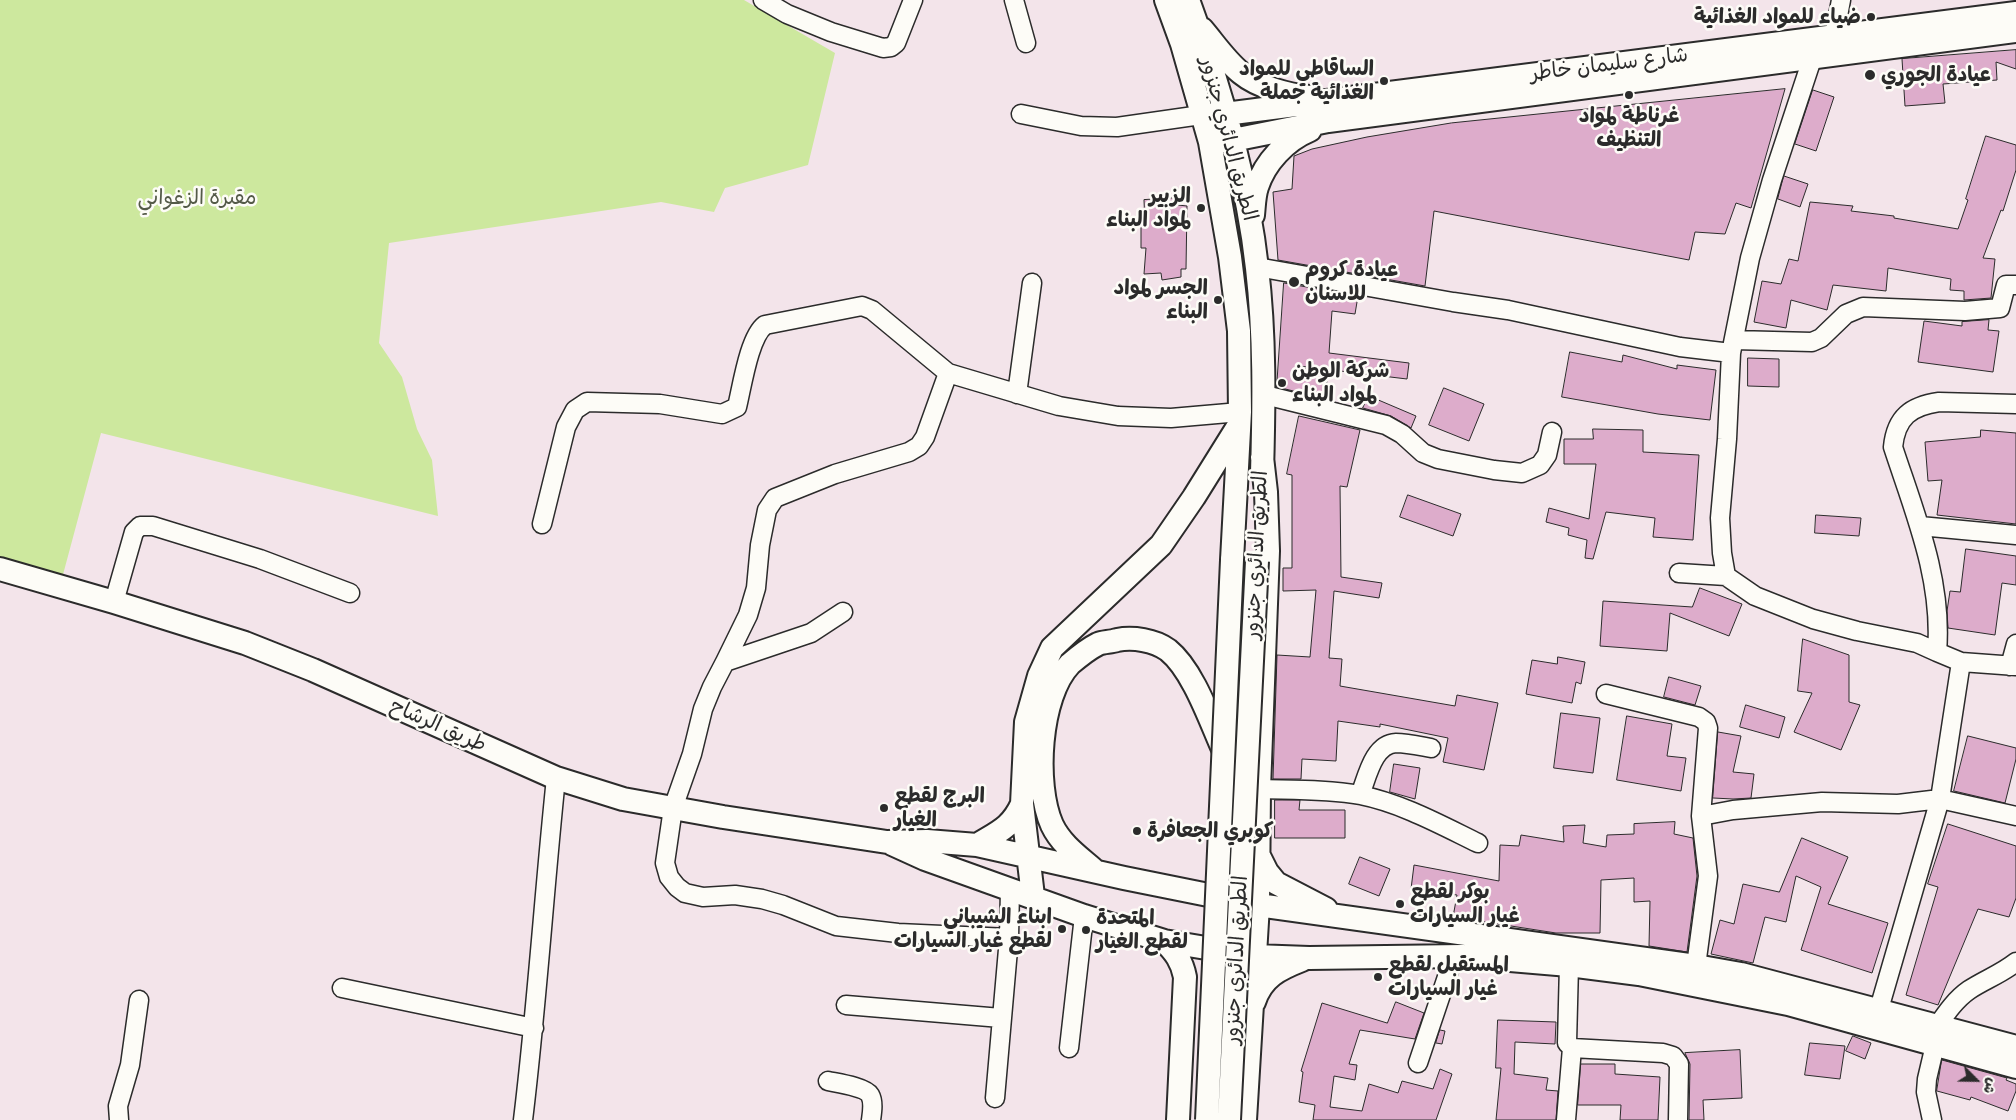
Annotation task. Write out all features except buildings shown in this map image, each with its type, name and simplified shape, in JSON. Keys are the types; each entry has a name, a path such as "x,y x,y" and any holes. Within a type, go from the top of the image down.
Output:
{"main road":[{"name":"الطريق الدائري جنزور","path":"1166,0 1182,44 1210,142 1230,257 1238,322 1239,418 1207,1120"},
{"name":"الطريق الدائري جنزور","path":"1188,0 1233,140 1251,228 1261,312 1264,395 1262,457 1229,1120"},
{"name":"شارع سليمان خاطر","path":"1201,115 1225,114 1336,100 2016,12"},
{"path":"1196,22 1240,73 1256,82 1300,96 1336,100"},
{"name":"شارع سليمان خاطر","path":"1210,142 1233,140 1328,121 2016,31"},
{"path":"1251,228 1257,187 1271,162 1283,147 1298,135 1328,121"},
{"path":"1034,896 1022,804 1026,722 1039,676 1052,648 1161,545 1194,497 1239,418"},
{"path":"1245,1120 1258,905 1259,789 1268,551 1266,492 1262,457"},
{"name":"طريق الرشاح","path":"0,569 245,643 313,670 556,778 624,799 887,842"},
{"path":"1096,871 1061,840 1052,824 1044,799 1042,775 1044,736 1052,696 1060,678 1070,664 1099,644 1123,639 1144,640 1166,649 1180,662 1188,675 1223,749"},
{"path":"977,845 1002,831 1010,824 1022,804"},
{"path":"887,842 928,841 977,845 1124,878 1258,905 1696,966 1741,974 1879,1009 2016,1067"},
{"path":"887,842 925,859 1034,896 1084,916 1164,941 1254,956 1309,958 1454,956 1570,965 1639,974 1937,1035 2016,1047"},
{"path":"1259,856 1267,872 1276,883 1345,918"},
{"path":"1164,941 1182,964 1185,977 1178,1120"},
{"path":"1250,1018 1257,993 1268,977 1278,970 1309,958"}],"street":[{"path":"772,2 787,14 831,32 883,48 890,47 896,43 914,0"},
{"path":"1014,0 1026,43"},
{"path":"1834,37 1841,0"},
{"path":"1726,576 1722,553 1720,518 1732,347 1753,250 1772,180 1812,59"},
{"path":"1021,114 1081,126 1117,127 1201,115"},
{"path":"1257,267 1508,310 1680,347 1732,347 1812,342 1821,338 1846,314 1863,307 1966,311 2000,308 2006,285 2016,285"},
{"path":"1016,394 1032,283"},
{"path":"542,524 566,427 575,410 587,402 660,404 722,414 731,411 737,407 757,334 765,325 862,306 880,316 948,373 1016,394 1059,406 1118,416 1239,418"},
{"path":"948,373 925,437 919,446 893,457 835,474 775,498 767,510 760,545 756,588 748,615 703,709 692,754 673,808 665,863 669,877 685,893 703,897 735,895 762,899 783,905 836,926 898,933 1009,938"},
{"path":"1264,395 1386,425 1402,434 1423,453 1438,459 1494,470 1522,473 1540,466 1547,455 1552,432"},
{"path":"1937,652 1939,634 1932,574 1920,526 1893,447 1894,434 1908,413 1933,402 2016,404"},
{"path":"114,602 134,532 140,526 153,526 242,554 350,593"},
{"path":"1920,526 2016,535"},
{"path":"1678,573 1726,576 1755,596 1813,619 1857,631 1917,643 1961,662 2013,666 2016,644"},
{"path":"725,662 811,633 843,612"},
{"path":"1879,1009 1940,799 1961,662"},
{"path":"1606,694 1699,718 1706,722 1708,728 1701,816 1708,876 1696,966"},
{"path":"1360,795 1376,756 1384,746 1395,743 1431,748"},
{"path":"523,1120 534,1028 546,874 556,778"},
{"path":"1259,789 1323,791 1360,795 1438,824 1478,844"},
{"path":"1701,816 1733,810 1822,802 1898,804 1940,799 2016,816"},
{"path":"995,1098 1009,938 1010,889"},
{"path":"1069,1048 1084,916"},
{"path":"1418,1064 1454,956"},
{"path":"1932,1120 1927,1085 1937,1035 1954,1004 1961,996 2003,972 2016,962"},
{"path":"1570,965 1568,1044 1572,1048 1663,1053 1673,1056 1679,1064 1678,1120"},
{"path":"342,988 534,1028"},
{"path":"119,1120 118,1106 130,1065 139,1000"},
{"path":"846,1005 1001,1018"},
{"path":"1566,1120 1572,1048"},
{"path":"828,1081 867,1092 872,1103 871,1120"}],"green space":[{"name":"مقبرة الزغواني","path":"0,0 744,0 835,53 808,165 725,188 714,212 661,202 389,243 379,343 402,377 417,429 432,460 438,516 101,433 61,582 0,557"}],"place":[{"name":"ضياء للمواد الغذائية","path":"1871,17"},
{"name":"عيادة الجوري","path":"1870,75"},
{"name":"الساقاطي للمواد الغذائية جملة","path":"1384,81"},
{"name":"غرناطة لمواد التنظيف","path":"1629,95"},
{"name":"الزبير لمواد البناء","path":"1201,208"},
{"name":"عيادة كروم للاسنان","path":"1294,282"},
{"name":"الجسر لمواد البناء","path":"1218,300"},
{"name":"شركة الوطن لمواد البناء","path":"1282,383"},
{"name":"البرج لقطع الغيار","path":"884,808"},
{"name":"كوبري الجعافرة","path":"1137,831"},
{"name":"بوكر لقطع غيار السيارات","path":"1400,904"},
{"name":"ابناء الشيباني لقطع غيار السيارات","path":"1062,929"},
{"name":"المتحدة لقطع الغيار","path":"1086,930"},
{"name":"المستقبل لقطع غيار السيارات","path":"1378,977"}]}
